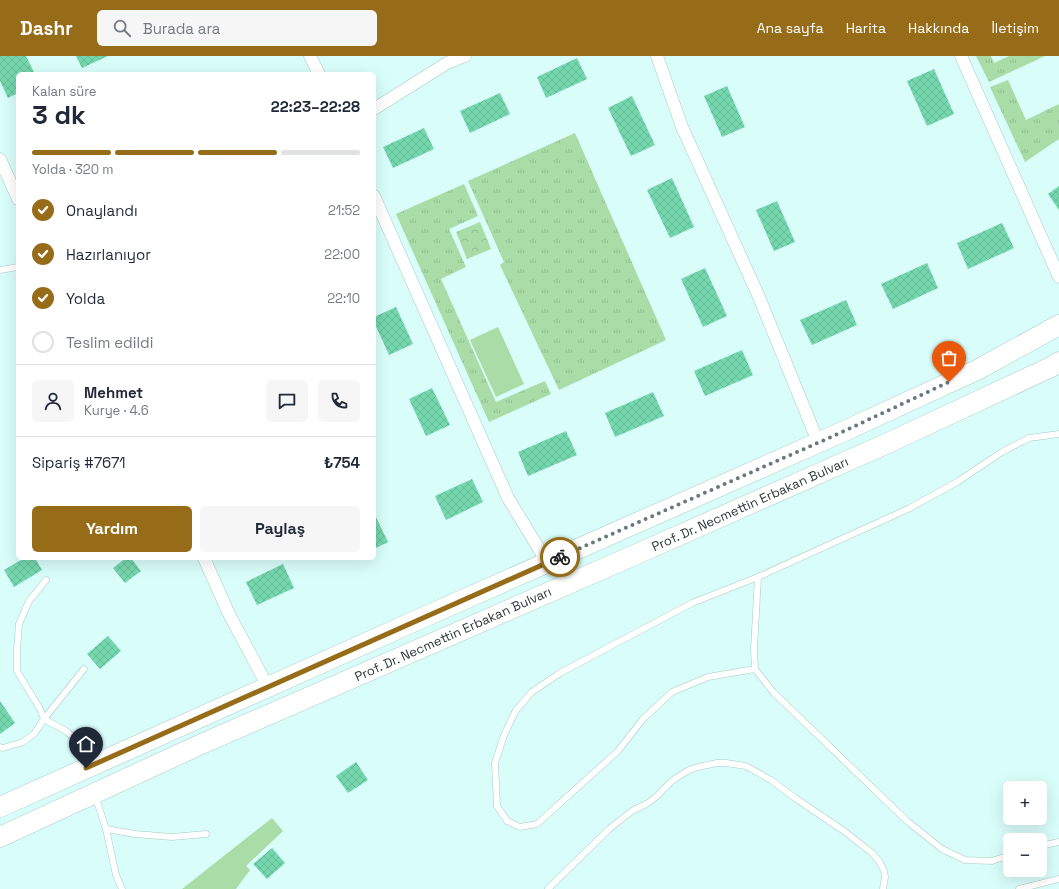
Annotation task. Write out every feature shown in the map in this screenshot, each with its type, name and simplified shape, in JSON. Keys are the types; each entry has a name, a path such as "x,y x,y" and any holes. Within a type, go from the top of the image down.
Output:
{"main road":[{"name":"Prof. Dr. Necmettin Erbakan Bulvarı","path":"0,807 977,370 1059,324"},
{"name":"Prof. Dr. Necmettin Erbakan Bulvarı","path":"0,837 198,746 888,443 1052,367 1059,362"}],"street":[{"path":"310,56 318,72"},
{"path":"376,108 447,63 465,56"},
{"path":"657,56 682,127 759,297 818,442"},
{"path":"961,56 1059,276"},
{"path":"0,159 16,194"},
{"path":"376,201 508,498 547,562"},
{"path":"205,560 229,614 268,687"}],"lane":[{"path":"0,270 16,268"},
{"path":"754,669 708,677 672,692 644,720 618,751 537,824 520,827 507,820 497,806 495,763 504,735 516,710 532,692 560,673 692,603 758,577 910,508 957,482 1002,452 1029,438 1059,434"},
{"path":"758,577 754,669 773,692 907,821 942,849 965,860 992,861 1003,858"},
{"path":"46,580 29,601 19,624 17,650 18,670 44,719 66,731 101,762"},
{"path":"0,747 3,748 22,742 34,734 44,719 84,669"},
{"path":"548,889 609,829 632,811 648,803 673,780 707,764 726,763 746,766 771,780 813,811 844,831 872,853 880,861 884,870 885,877 883,889"},
{"path":"94,794 106,829 116,874 122,889"},
{"path":"106,829 135,834 172,837 206,834"},
{"path":"1047,845 1059,842"},
{"path":"1019,889 1059,879"}],"green space":[{"path":"976,56 991,56 994,63 1009,56 1045,56 989,82"},
{"path":"1008,80 1026,120 1059,104 1059,139 1025,162 990,87"},
{"path":"575,133 666,340 559,390 500,265 504,262 468,181"},
{"path":"464,184 478,216 449,229 466,267 441,279 496,402 545,381 551,394 489,422 396,214"},
{"path":"480,222 491,249 467,259 456,232"},
{"path":"498,327 524,384 496,397 470,340"},
{"path":"272,818 283,831 246,866 250,870 236,889 182,889"}],"building":[{"path":"0,56 26,56 34,72 16,72 16,94 8,98 0,81"},
{"path":"76,56 108,56 82,68"},
{"path":"577,58 587,79 546,98 537,77"},
{"path":"934,69 954,114 927,126 907,81"},
{"path":"727,86 745,127 722,137 704,96"},
{"path":"500,93 510,114 470,133 460,111"},
{"path":"632,96 655,145 631,156 608,108"},
{"path":"424,128 434,149 393,168 383,147"},
{"path":"672,178 694,227 670,238 647,190"},
{"path":"1059,186 1059,210 1048,194"},
{"path":"777,201 795,242 774,251 756,210"},
{"path":"1002,223 1014,248 968,269 957,243"},
{"path":"927,263 938,288 893,309 881,284"},
{"path":"705,268 727,316 703,327 681,279"},
{"path":"846,300 857,325 812,345 800,320"},
{"path":"396,307 413,344 389,355 376,326 376,316"},
{"path":"742,350 753,375 705,396 694,371"},
{"path":"432,388 450,425 426,436 409,399"},
{"path":"653,392 664,416 615,437 605,413"},
{"path":"566,431 577,455 528,476 518,452"},
{"path":"472,479 483,502 446,520 435,496"},
{"path":"376,517 388,542 376,548"},
{"path":"21,560 36,560 42,570 14,587 4,570"},
{"path":"123,560 133,560 141,571 125,583 113,568"},
{"path":"283,564 294,588 257,605 246,582"},
{"path":"108,636 121,651 100,669 87,654"},
{"path":"0,701 15,723 0,734"},
{"path":"356,762 368,780 348,793 336,776"},
{"path":"272,848 285,863 267,879 253,864"}],"way so far":[{"path":"560,557 840,433 949,382"}],"route":[{"path":"86,768 560,557"}]}
